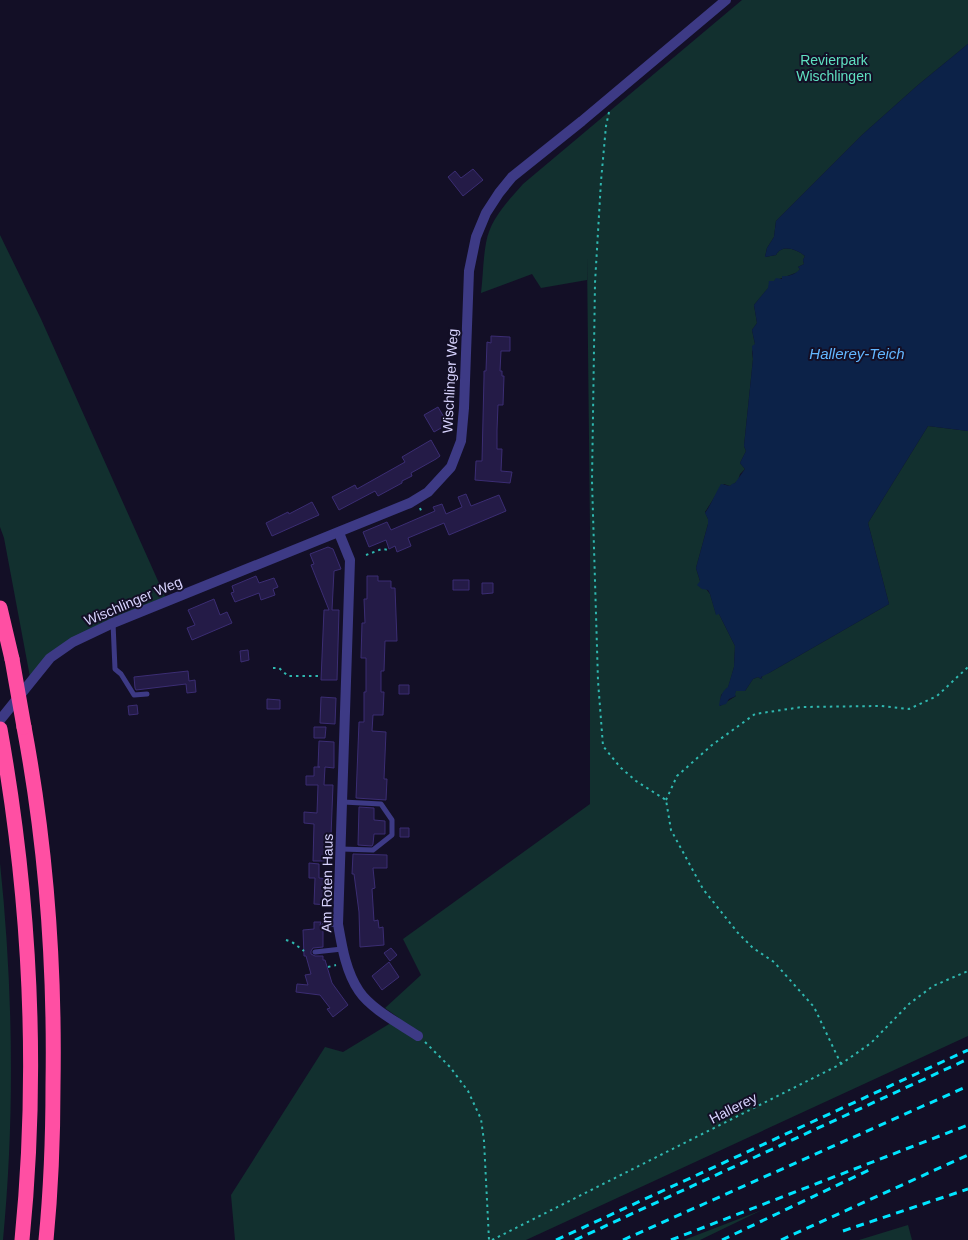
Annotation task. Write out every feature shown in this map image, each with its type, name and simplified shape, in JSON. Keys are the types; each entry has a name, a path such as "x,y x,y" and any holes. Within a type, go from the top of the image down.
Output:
{"highway":[{"path":"0,608 12,659 31,763 47,904 52,977 54,1051 53,1112 46,1240"},
{"path":"0,729 19,859 29,997 31,1070 22,1240"}],"street":[{"name":"Wischlinger Weg","path":"0,720 50,658 73,642 113,622 410,503 428,492 450,467 461,441 469,271 472,251 480,226 499,193 512,177 726,0"},
{"name":"Am Roten Haus","path":"339,533 350,560 338,924 342,949 352,980 360,993 371,1004 418,1036"}],"lane":[{"path":"113,622 115,669 121,674 134,695 147,694"},
{"path":"341,849 372,850 392,835 392,820 381,804 343,802"},
{"path":"324,925 338,924"},
{"path":"316,952 342,949"}],"path":[{"path":"611,107 606,126 600,190 595,283 592,471 598,681 603,746 620,767 636,781 666,800"},
{"path":"366,555 382,549 389,550"},
{"path":"841,1064 814,1006 774,962 754,948 738,933 703,889 671,830 666,800 677,776 728,733 755,714 802,707 881,706 909,709 937,696 968,667"},
{"path":"274,668 279,668 288,676 320,676"},
{"path":"286,940 304,951"},
{"path":"328,967 338,964"},
{"name":"Hallerey","path":"490,1240 520,1228 841,1064 871,1043 909,1004 933,986 968,971"},
{"path":"418,1036 432,1047 450,1067 468,1091 481,1119 490,1240"}],"green space":[{"name":"Revierpark Wischlingen","path":"742,0 968,0 968,44 862,135 776,221 774,237 767,248 765,257 776,255 782,250 789,249 798,251 805,256 804,264 798,267 800,269 798,272 774,281 754,305 757,323 752,330 755,344 752,352 753,359 744,446 746,451 740,463 745,469 740,474 738,481 730,486 724,484 705,512 708,524 696,568 700,581 710,594 716,614 719,614 735,646 734,667 728,688 721,695 720,706 736,696 734,694 736,691 745,691 753,679 758,677 761,679 763,675 889,604 868,523 928,426 968,431 968,1036 526,1240 235,1240 231,1195 325,1047 343,1052 399,1018 385,1008 421,975 403,939 590,804 590,529 587,257 587,280 541,288 532,274 481,293 486,243 491,226 496,218 523,184"},
{"path":"0,235 41,319 167,601 99,629 30,677 4,538 0,527"},
{"path":"0,863 8,957 11,1052 7,1193 3,1240 0,1240"},
{"path":"762,1210 700,1240 684,1240"},
{"path":"908,1225 912,1240 859,1240"}],"water":[{"name":"Hallerey-Teich","path":"968,44 968,431 928,426 868,523 889,604 761,677 763,680 758,677 753,679 745,691 736,691 736,696 729,699 726,704 719,706 721,696 728,687 734,667 735,646 719,614 716,615 708,590 702,589 697,585 700,581 696,568 708,524 705,513 721,484 730,486 735,483 745,469 740,463 746,451 744,446 753,359 752,346 755,344 752,330 757,323 754,305 768,288 769,281 774,281 776,278 782,279 782,276 794,274 800,269 798,267 804,264 805,256 798,251 789,249 782,250 776,255 765,257 767,248 774,237 776,221 862,135"}],"building":[{"path":"473,169 483,180 463,196 448,177 455,171 461,178"},
{"path":"491,336 510,337 510,351 501,351 500,371 502,371 502,376 504,376 503,405 498,405 497,449 502,449 501,471 512,472 510,483 475,480 476,461 482,461 484,371 486,371 487,342 491,343"},
{"path":"438,407 448,424 434,432 424,415"},
{"path":"431,440 440,456 411,473 412,476 402,481 402,483 378,496 375,491 339,510 332,497 355,485 357,489 405,462 402,457"},
{"path":"466,494 471,506 499,495 506,511 449,535 444,523 408,538 411,546 397,552 395,546 389,549 386,540 369,547 363,532 387,522 391,530 435,511 433,507 442,504 446,514 462,507 458,497"},
{"path":"312,502 319,515 272,536 266,523"},
{"path":"328,547 333,549 341,569 334,571 332,610 339,610 337,680 321,680 324,610 329,610 311,565 314,564 310,554"},
{"path":"256,576 259,583 274,578 278,587 273,589 275,595 261,600 259,593 235,602 231,593 234,592 232,586"},
{"path":"367,576 378,576 378,581 391,581 391,588 395,588 397,641 385,641 384,671 381,671 381,692 384,692 383,715 373,715 372,731 386,732 384,779 387,779 386,800 356,798 359,722 364,722 364,692 366,692 366,658 361,658 362,623 365,623 364,599 367,599"},
{"path":"453,580 469,580 469,590 453,590"},
{"path":"482,583 493,583 493,593 482,594"},
{"path":"214,599 220,615 227,612 232,623 192,640 187,628 195,625 188,610"},
{"path":"248,650 249,660 241,662 240,651"},
{"path":"188,671 189,681 195,680 196,692 187,693 186,684 136,690 135,688 134,677"},
{"path":"399,685 409,685 409,694 399,694"},
{"path":"321,697 336,698 335,724 320,723"},
{"path":"267,699 280,700 280,709 267,709"},
{"path":"137,705 138,714 129,715 128,706"},
{"path":"314,727 326,727 325,738 314,738"},
{"path":"319,741 334,742 334,768 325,767 324,785 333,785 330,861 313,861 314,824 304,823 304,812 317,813 318,785 306,785 306,776 314,776 314,767 318,767"},
{"path":"359,807 374,808 374,820 385,821 385,834 374,834 372,846 358,845"},
{"path":"400,828 409,828 409,837 400,837"},
{"path":"353,854 387,855 387,868 373,868 375,888 372,889 374,921 378,920 379,928 383,927 384,945 360,947 359,912 354,874 352,874"},
{"path":"309,863 319,864 319,878 330,879 329,905 314,904 315,878 309,878"},
{"path":"314,922 321,922 323,947 313,948 311,954 323,956 332,983 348,1005 333,1017 327,1009 330,1008 320,995 296,992 297,984 308,985 305,975 311,974 306,956 304,956 303,930 314,929"},
{"path":"391,948 397,955 390,961 384,953"},
{"path":"389,962 399,977 382,990 372,976"}],"railway":[{"path":"556,1240 968,1050"},
{"path":"575,1240 968,1059"},
{"path":"623,1240 968,1086"},
{"path":"671,1240 968,1125"},
{"path":"781,1240 968,1155"},
{"path":"722,1240 869,1170"},
{"path":"843,1231 968,1189"}]}
